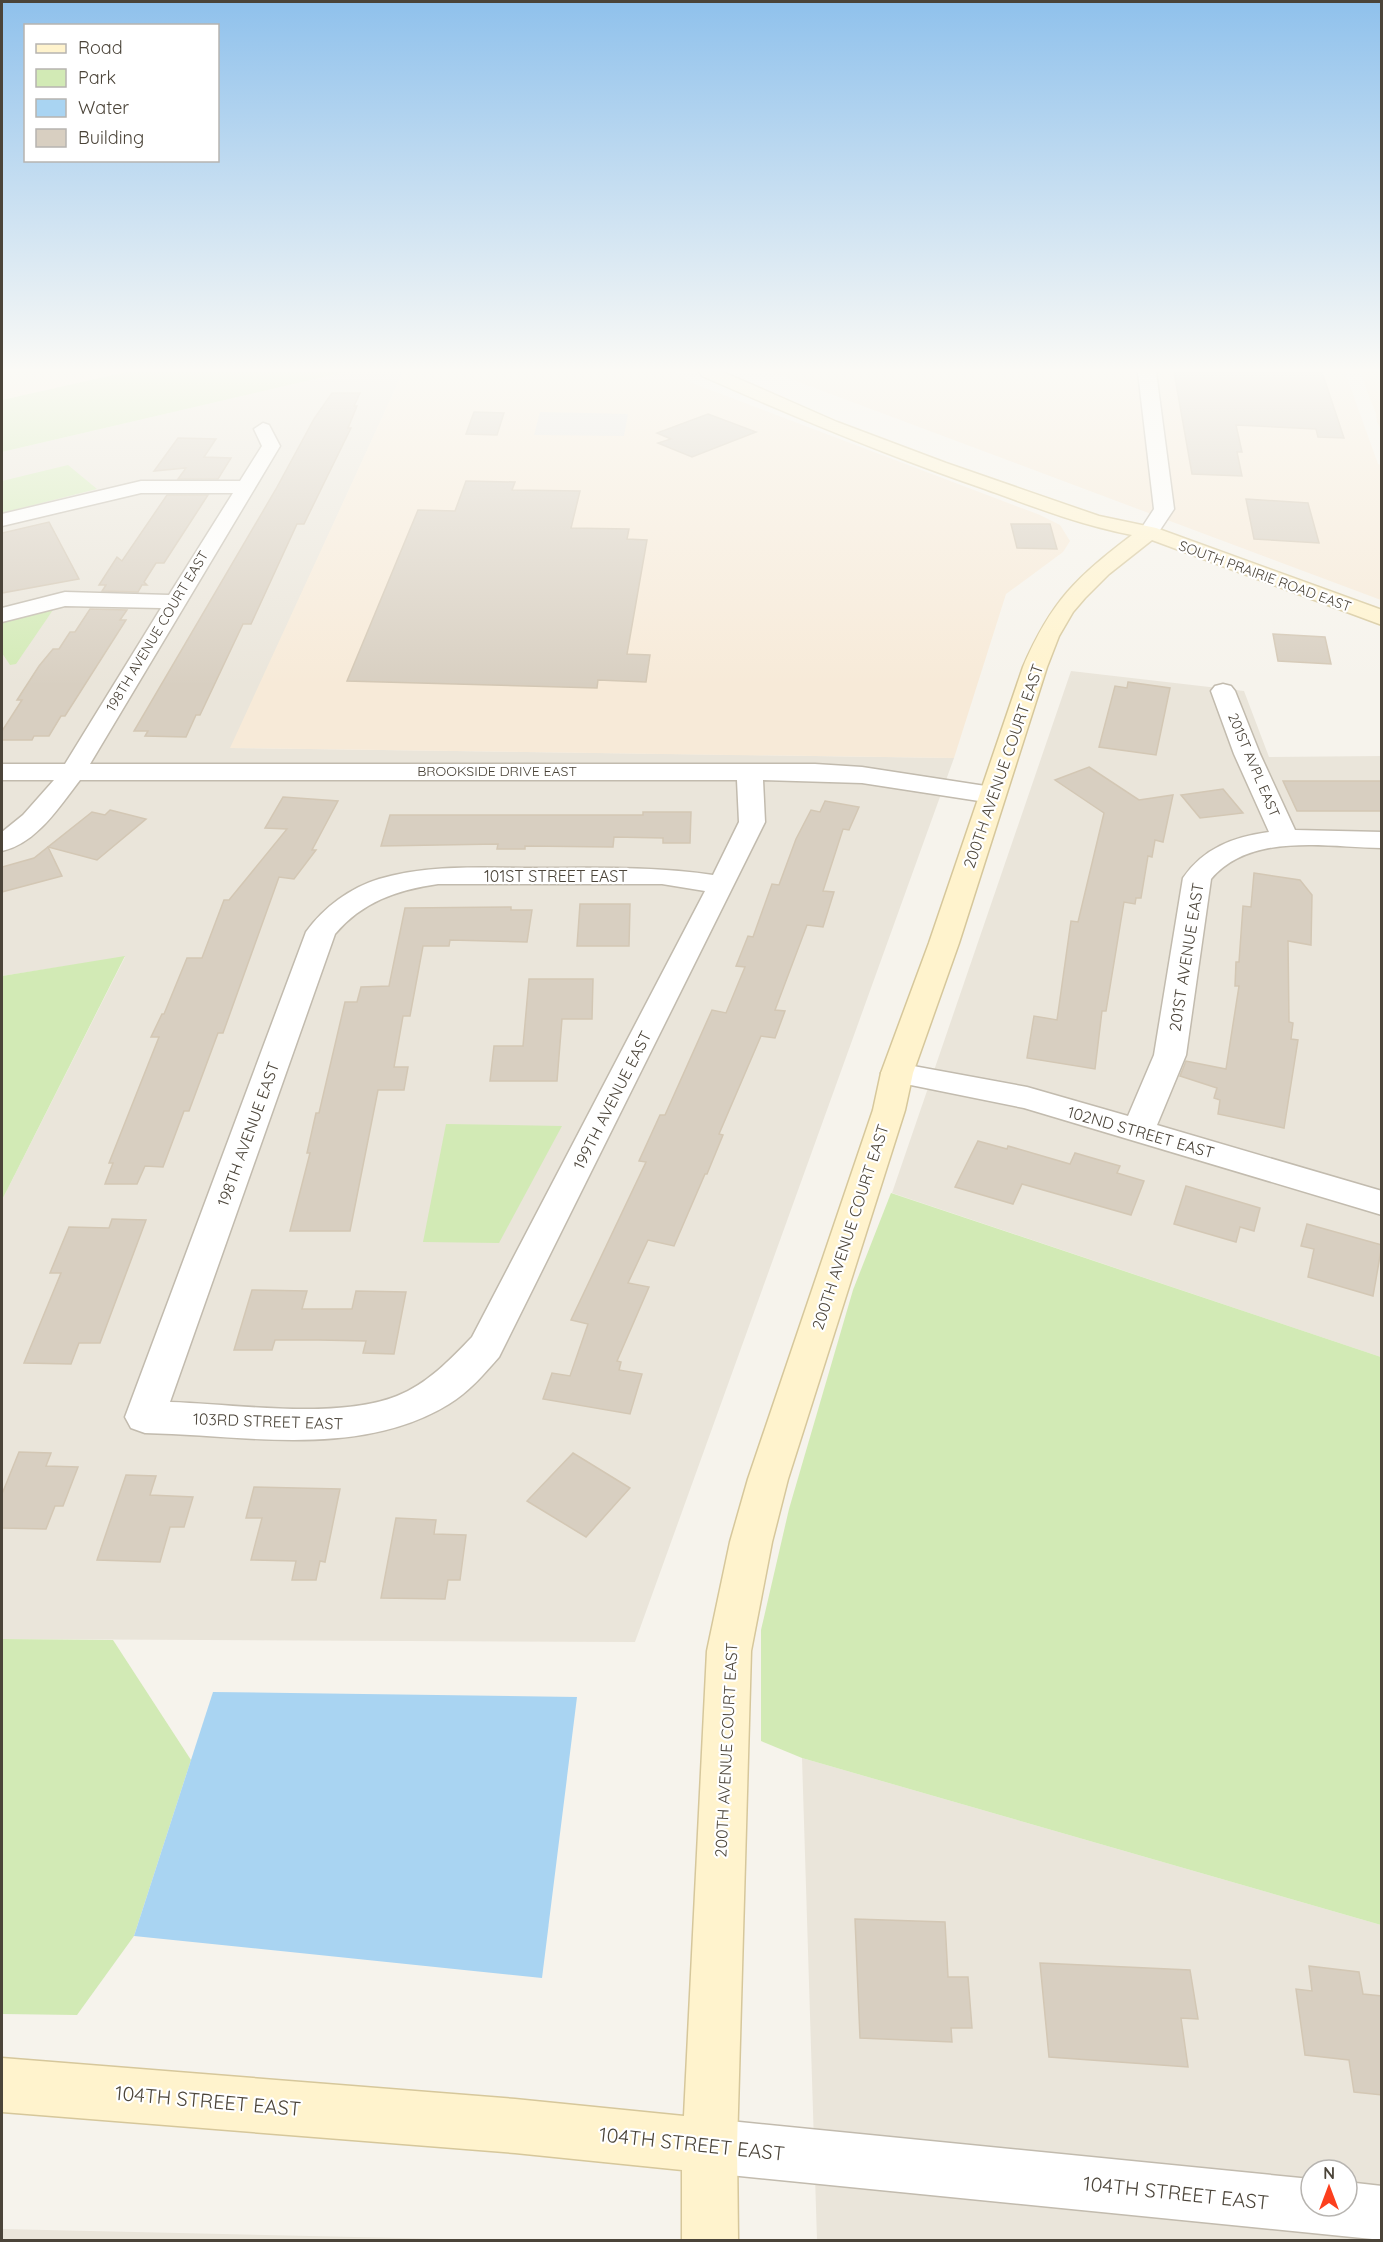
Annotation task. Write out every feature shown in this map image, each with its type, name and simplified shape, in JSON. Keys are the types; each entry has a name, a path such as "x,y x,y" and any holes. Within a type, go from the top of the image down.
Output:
{"main road":[{"name":"SOUTH PRAIRIE ROAD EAST","path":"969,477 1094,521 1149,532 1382,618"},
{"name":"SOUTH PRAIRIE ROAD EAST","path":"1016,477 1115,512 1149,532"},
{"path":"1047,505 1086,528 1092,535 1094,546 1090,581"},
{"name":"200TH AVENUE COURT EAST","path":"710,2241 710,2146 729,1651 751,1542 768,1479 888,1110 897,1073 944,943 1035,667 1063,609 1090,581 1149,532"},
{"name":"104TH STREET EAST","path":"2,2085 515,2126 710,2146"}],"street":[{"name":"198TH AVENUE COURT EAST","path":"2,843 19,834 37,820 73,772 251,477"},
{"name":"200TH AVENUE COURT EAST","path":"1149,532 1164,509 1160,477"},
{"path":"2,520 141,487 244,487"},
{"path":"2,615 65,599 174,602"},
{"name":"201ST AVPL EAST","path":"1223,690 1247,754 1286,840"},
{"name":"BROOKSIDE DRIVE EAST","path":"2,772 750,772 862,775 992,795"},
{"name":"199TH AVENUE EAST","path":"424,1402 464,1373 486,1347 752,822 750,772"},
{"path":"1286,840 1382,840"},
{"name":"201ST AVENUE EAST","path":"1138,1131 1170,1055 1197,878 1204,866 1219,854 1260,841 1286,840"},
{"name":"101ST STREET EAST","path":"390,885 438,876 662,876 722,885"},
{"name":"198TH AVENUE EAST","path":"145,1417 321,932 335,915 354,900 390,885"},
{"name":"102ND STREET EAST","path":"897,1073 1027,1098 1382,1203"},
{"name":"103RD STREET EAST","path":"145,1417 330,1425 364,1422 424,1402"},
{"name":"104TH STREET EAST","path":"710,2146 1382,2214"}],"shaded area":[{"path":"2,477 355,477 231,748 954,758 635,1642 2,1639 2,1200 125,957 2,976"},
{"path":"355,477 939,477 1040,515 1060,525 1070,541 1063,552 1006,594 954,758 230,748"},
{"path":"1051,477 1381,477 1381,600"},
{"path":"1071,671 1244,691 1269,757 1381,756 1381,1357 892,1193"},
{"path":"802,1758 1381,1925 1381,2240 817,2240"},
{"path":"2,2229 489,2240 2,2240"}],"green space":[{"path":"20,477 82,477 97,489 2,513 2,481"},
{"path":"55,607 16,664 10,665 2,653 2,621"},
{"path":"125,956 2,1200 2,976"},
{"path":"446,1124 562,1126 499,1243 423,1242"},
{"path":"891,1193 1381,1357 1381,1925 802,1758 761,1741 761,1630 789,1509 853,1290"},
{"path":"2,1639 113,1640 191,1760 134,1936 77,2015 2,2014"}],"water":[{"path":"213,1692 577,1697 542,1978 134,1936"}],"building":[{"path":"180,477 219,477 218,479 178,479"},
{"path":"283,477 327,477 304,524 297,524 251,624 243,624 200,715 196,715 186,737 145,736 148,731 134,731"},
{"path":"466,481 515,482 512,490 580,491 571,528 629,529 627,539 647,540 627,654 650,655 646,682 598,680 597,688 347,681 418,510 455,511"},
{"path":"167,495 208,495 164,563 156,563 144,582 147,585 142,585 138,592 102,591 106,585 99,585 117,557 122,561"},
{"path":"1246,499 1308,503 1319,543 1254,539"},
{"path":"49,522 79,579 2,593 2,533"},
{"path":"1011,524 1050,524 1057,549 1017,548"},
{"path":"90,609 127,610 120,620 126,620 65,716 61,716 49,736 34,736 32,740 2,740 2,731 22,700 17,700 39,666 53,649 59,649 70,632 75,632"},
{"path":"1273,634 1325,637 1331,664 1278,661"},
{"path":"1128,682 1170,688 1156,755 1099,747 1115,686 1127,688"},
{"path":"1089,767 1139,800 1173,795 1163,842 1155,840 1152,857 1148,856 1141,898 1136,898 1135,904 1124,902 1106,1011 1102,1011 1095,1069 1027,1058 1034,1016 1057,1020 1071,921 1078,922 1104,813 1055,780"},
{"path":"1283,781 1382,781 1382,811 1297,811"},
{"path":"1223,789 1243,813 1200,818 1181,795"},
{"path":"283,797 338,801 312,850 316,850 294,879 279,877 223,1033 218,1033 189,1111 184,1111 163,1167 145,1166 137,1184 105,1184 113,1163 109,1163 159,1037 151,1037 164,1014 187,958 202,958 224,900 229,900 287,829 265,828"},
{"path":"825,801 859,807 849,830 843,829 823,891 834,892 823,927 807,925 775,1010 785,1011 775,1038 761,1036 719,1134 723,1135 707,1174 705,1174 674,1246 648,1240 628,1283 649,1287 617,1361 621,1362 619,1370 642,1374 630,1414 543,1399 552,1373 570,1376 588,1324 571,1320 646,1162 639,1161 660,1115 665,1115 712,1010 726,1013 745,967 736,966 748,936 753,937 772,884 779,885 796,839 811,810 820,812"},
{"path":"110,810 146,819 97,860 48,847 92,812 105,815"},
{"path":"643,812 691,812 690,843 663,843 663,838 614,837 613,847 525,846 525,849 497,849 498,844 381,846 390,815 643,815"},
{"path":"48,847 62,876 2,892 2,867 34,858"},
{"path":"1254,873 1300,880 1312,895 1311,945 1288,941 1289,1022 1293,1023 1291,1039 1298,1040 1284,1128 1218,1114 1220,1100 1214,1098 1217,1088 1180,1076 1186,1061 1226,1069 1239,986 1235,986 1236,962 1239,962 1243,906 1251,907"},
{"path":"580,904 630,904 629,946 577,946"},
{"path":"511,907 511,910 532,910 527,942 450,940 449,946 423,946 410,1016 403,1016 394,1067 408,1067 404,1090 378,1090 350,1231 290,1231 310,1153 307,1153 316,1113 319,1113 345,1002 357,1002 361,987 389,986 405,908"},
{"path":"529,979 593,979 592,1019 562,1019 557,1081 490,1081 494,1046 523,1046"},
{"path":"978,1141 1007,1149 1008,1146 1070,1164 1075,1153 1120,1166 1117,1173 1144,1181 1131,1215 1022,1184 1013,1204 955,1187"},
{"path":"1186,1186 1260,1208 1254,1231 1240,1227 1236,1242 1174,1224"},
{"path":"112,1219 146,1220 100,1343 79,1343 71,1364 24,1363 61,1273 50,1273 69,1227 109,1228"},
{"path":"1307,1224 1382,1245 1373,1296 1308,1277 1314,1249 1301,1246"},
{"path":"252,1290 307,1291 302,1309 352,1309 356,1291 406,1292 394,1354 363,1353 366,1341 275,1340 272,1350 234,1350"},
{"path":"19,1452 51,1453 46,1466 78,1467 63,1506 55,1506 46,1529 2,1528 2,1494"},
{"path":"573,1453 630,1488 586,1537 527,1501"},
{"path":"126,1475 156,1476 150,1495 193,1497 184,1527 170,1527 160,1562 97,1560"},
{"path":"254,1487 340,1489 325,1562 320,1561 316,1580 292,1580 296,1561 251,1560 262,1518 246,1518"},
{"path":"396,1518 436,1520 434,1534 466,1535 460,1580 448,1580 445,1599 381,1598"},
{"path":"855,1919 945,1922 948,1977 968,1977 972,2028 951,2028 952,2042 860,2038"},
{"path":"1040,1963 1190,1970 1198,2019 1181,2018 1188,2067 1049,2057"},
{"path":"1309,1966 1359,1972 1363,1994 1382,1996 1382,2095 1354,2092 1349,2060 1305,2055 1296,1989 1312,1991"}]}
